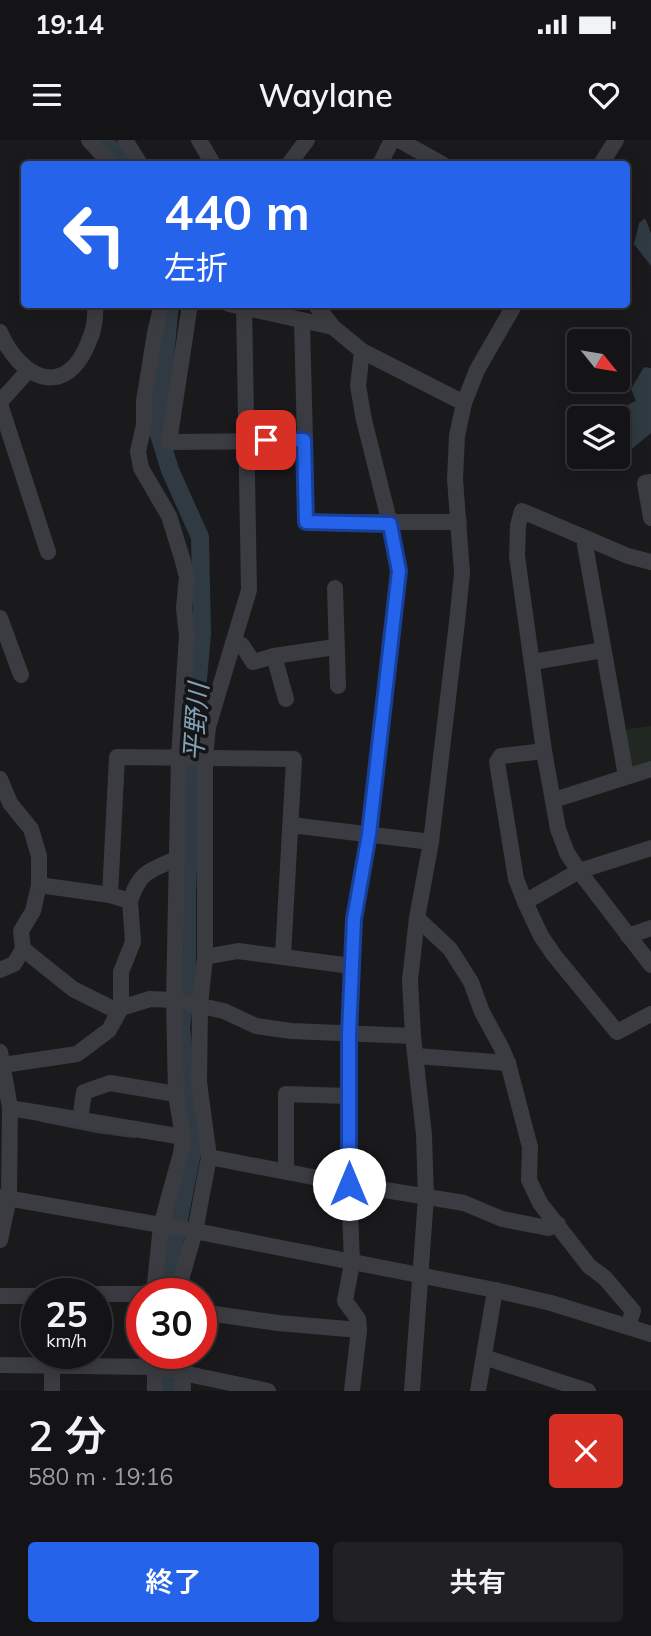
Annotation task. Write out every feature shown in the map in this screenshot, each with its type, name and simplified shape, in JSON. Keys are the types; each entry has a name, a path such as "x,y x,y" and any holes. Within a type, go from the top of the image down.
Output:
{"street":[{"path":"89,140 108,161"},
{"path":"125,140 138,161"},
{"path":"199,140 211,161"},
{"path":"291,161 307,140"},
{"path":"382,161 392,140"},
{"path":"399,140 437,161"},
{"path":"603,161 616,140"},
{"path":"0,332 4,351 28,370 49,379 63,377 76,366 86,350 93,330 95,308"},
{"path":"156,1278 163,1226 182,1145 176,1094 174,1000 179,757 187,636 184,608 187,577 169,516 141,468 138,451 161,308"},
{"path":"189,308 169,442 304,440"},
{"path":"181,1278 209,1157 199,1082 200,1004 205,957 205,757 208,727 248,590 247,440 239,308"},
{"path":"251,308 333,327"},
{"path":"318,308 333,327 362,351 464,403"},
{"path":"412,1391 426,1197 424,1135 410,980 417,918 431,842 457,622 461,573 457,436 464,403 477,370 513,308"},
{"path":"302,321 306,522 459,522"},
{"path":"352,1391 359,1330 358,1319 345,1301 352,1263 349,1184 351,966 354,919 369,834 399,571 358,386 362,351"},
{"path":"28,370 0,403 48,552"},
{"path":"651,482 645,484 651,518"},
{"path":"651,562 628,556 522,511 518,525 517,556 544,751 558,829 567,853 579,871 651,965"},
{"path":"586,539 584,545 625,776"},
{"path":"334,588 338,687"},
{"path":"0,618 21,675"},
{"path":"233,643 242,645 253,662 274,656 335,647"},
{"path":"533,662 603,650"},
{"path":"274,656 286,699"},
{"path":"544,751 500,757 497,762 516,879 525,902 541,936 554,955 617,1032 651,1014"},
{"path":"110,895 117,757 294,759 282,956"},
{"path":"554,800 651,769"},
{"path":"0,779 5,807 31,829 39,856 39,884 33,911 21,931 23,949 14,964 0,970"},
{"path":"291,825 431,842"},
{"path":"525,902 579,871 651,848"},
{"path":"0,1240 10,1108 1,1059 77,1054 109,1030 121,1008 121,972 133,942 130,901 136,883 146,872 176,859"},
{"path":"39,884 110,895 130,901"},
{"path":"417,918 450,949 471,982 482,1012 508,1063 530,1147 529,1180 540,1203 589,1266 605,1278 633,1311 628,1326"},
{"path":"628,936 651,928"},
{"path":"23,949 73,989 111,1008 121,1008 150,999 174,1000 224,1011 256,1026 291,1031 413,1036"},
{"path":"205,957 238,951 351,966"},
{"path":"416,1056 508,1063"},
{"path":"80,1120 84,1092 110,1083 176,1094"},
{"path":"285,1171 286,1094 349,1096"},
{"path":"10,1108 80,1120 182,1145"},
{"path":"209,1157 464,1203 502,1219 548,1228 558,1224"},
{"path":"5,1197 420,1274 551,1303 651,1334"},
{"path":"478,1391 495,1290"},
{"path":"0,1296 21,1296"},
{"path":"217,1314 359,1330"},
{"path":"484,1357 588,1391"},
{"path":"0,1365 21,1365"},
{"path":"52,1369 52,1391"},
{"path":"155,1369 155,1391"},
{"path":"174,1369 268,1391"},
{"path":"183,1369 183,1391"}],"shaded area":[{"path":"645,218 651,233 651,266 634,244 639,223"},
{"path":"644,367 651,368 651,433 630,450 628,406 636,401 631,389"},
{"path":"651,726 651,764 632,770 622,730"}],"waterway":[{"name":"平野川","path":"101,140 122,161"},
{"name":"平野川","path":"170,308 158,431 170,470 200,537 202,634 193,736 187,894 187,980 181,1028 193,1148 170,1278"},
{"path":"42,1121 135,1137"},
{"path":"169,1369 169,1391"}],"route":[{"path":"266,440 304,440 306,522 390,524 399,571 369,834 354,919 349,1034 349,1184"}]}
